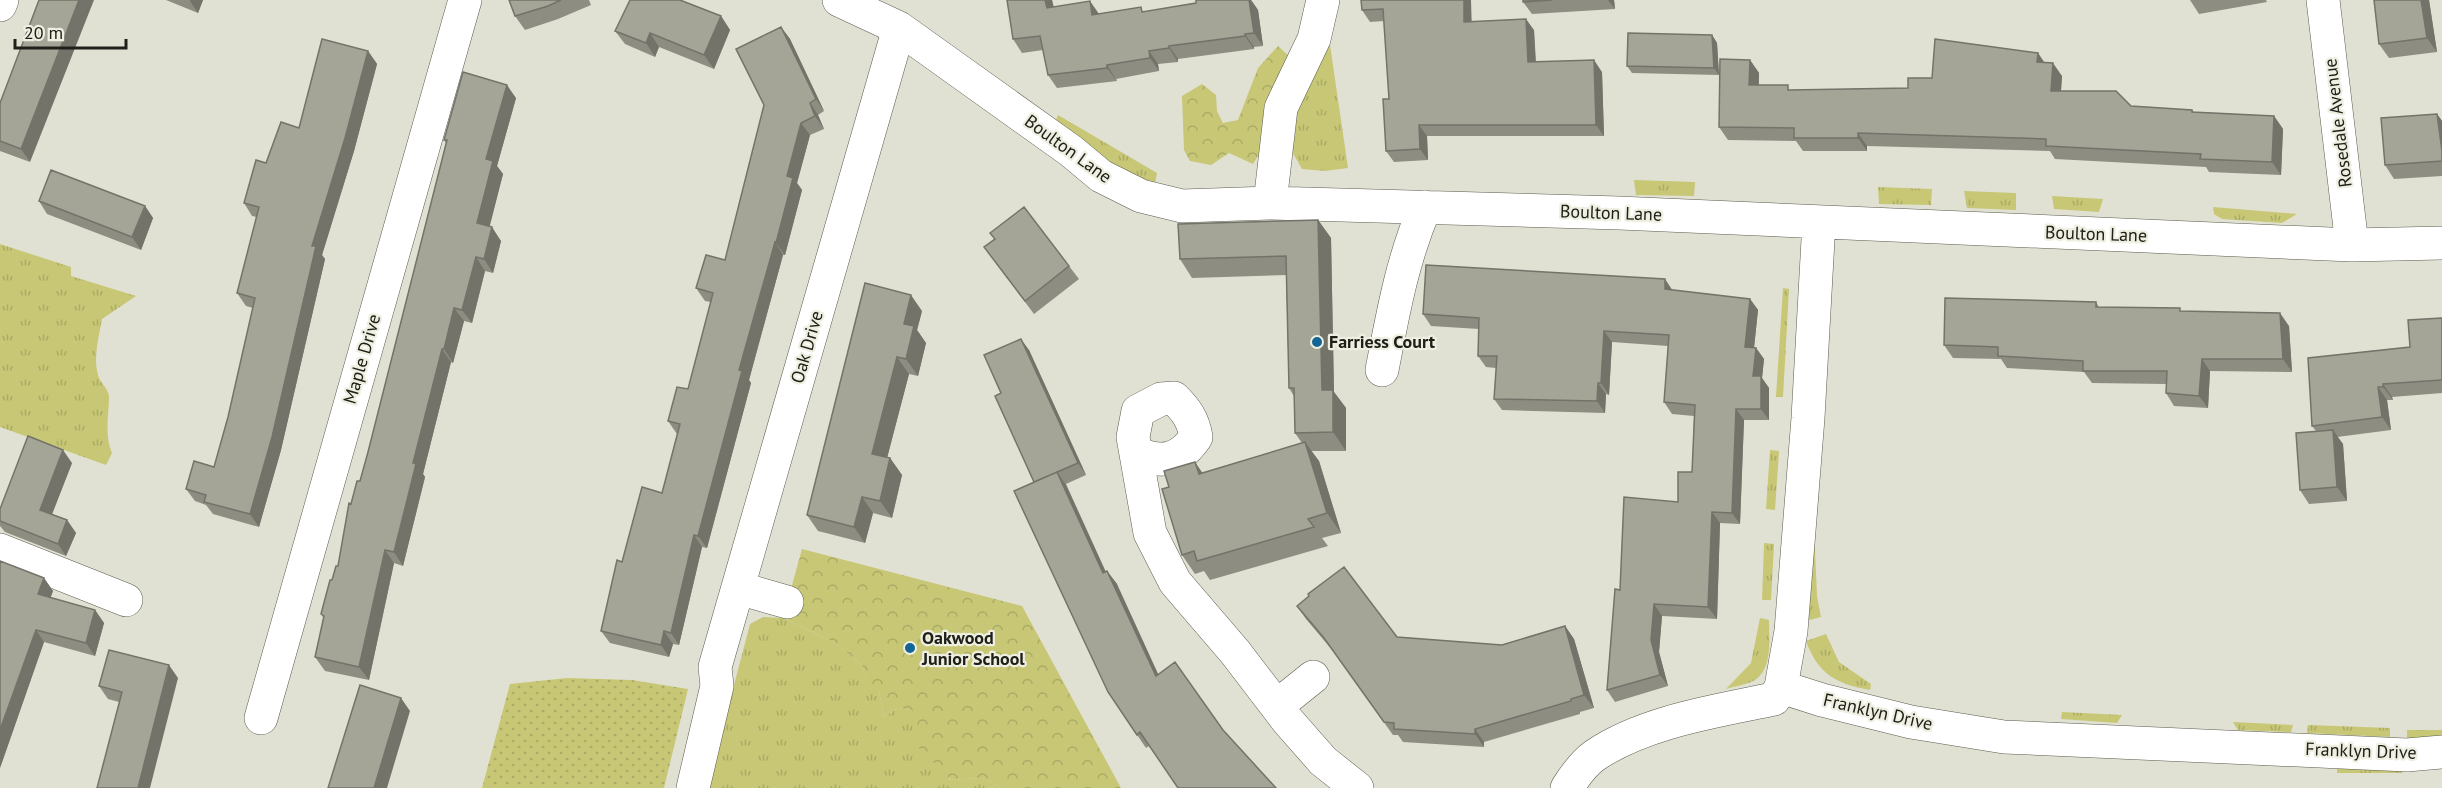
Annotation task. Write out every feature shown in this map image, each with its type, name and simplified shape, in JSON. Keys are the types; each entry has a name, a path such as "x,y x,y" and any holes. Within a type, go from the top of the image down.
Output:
{"street":[{"path":"0,4 2,0"},
{"name":"Maple Drive","path":"261,718 465,0"},
{"name":"Boulton Lane","path":"839,0 899,28 1071,151 1101,177 1141,195 1182,206 1270,203 1425,207 1618,213 2352,245 2442,243"},
{"path":"1270,203 1281,108 1314,39 1323,0"},
{"name":"Rosedale Avenue","path":"2323,0 2352,245"},
{"name":"Oak Drive","path":"693,788 717,686 715,667 899,28"},
{"path":"1382,370 1410,242 1425,207"},
{"path":"1567,788 1592,757 1619,742 1684,717 1774,699 1780,687 1791,631 1808,418 1819,222"},
{"path":"1137,453 1149,533 1175,582 1323,761 1358,788"},
{"path":"0,550 126,600"},
{"path":"738,588 787,602"},
{"path":"1277,706 1313,677"},
{"name":"Franklyn Drive","path":"1780,687 1911,722 2004,737 2407,755 2442,752"}],"green space":[{"path":"1328,31 1348,168 1325,171 1302,169 1287,143 1292,104"},
{"path":"1278,46 1291,58 1267,141 1253,164 1229,153 1211,165 1190,161 1184,150 1182,96 1202,84 1216,95 1217,111 1223,123 1238,120 1258,68"},
{"path":"1058,115 1157,173 1155,184 1117,170 1054,124"},
{"path":"1634,180 1695,182 1694,196 1636,195"},
{"path":"1878,187 1932,189 1931,205 1879,204"},
{"path":"1964,191 2016,193 2016,210 1967,208"},
{"path":"2052,196 2103,199 2099,212 2054,209"},
{"path":"2213,207 2297,214 2282,223 2222,219 2214,214"},
{"path":"0,244 71,267 71,276 136,296 102,319 98,340 97,368 99,378 109,396 108,432 112,453 106,465 0,427"},
{"path":"1783,288 1789,289 1783,397 1776,397"},
{"path":"1770,450 1779,451 1775,510 1766,509"},
{"path":"1814,528 1817,596 1821,617 1806,621"},
{"path":"1764,543 1774,544 1771,600 1762,600"},
{"path":"802,549 1022,606 1121,788 1002,788 983,778 951,780 913,742 912,710 898,708 884,717 879,691 867,681 862,665 837,644 783,618"},
{"path":"763,617 783,618 837,644 862,665 867,680 879,691 884,717 898,708 912,710 950,780 983,778 1002,788 707,788 750,624"},
{"path":"1760,618 1769,620 1769,652 1765,668 1755,680 1726,689 1751,663"},
{"path":"1826,634 1839,662 1871,684 1870,690 1838,681 1816,662 1806,641"},
{"path":"567,678 632,680 688,689 664,788 482,788 510,684"},
{"path":"2062,712 2122,715 2117,723 2061,719"},
{"path":"2233,722 2293,725 2291,732 2238,730"},
{"path":"2308,725 2390,728 2390,737 2307,733"},
{"path":"2407,730 2442,730 2442,738 2407,738"},
{"path":"2337,763 2400,765 2402,773 2337,773"}],"building":[{"path":"39,0 79,0 21,149 0,141 0,103"},
{"path":"509,0 561,0 515,16"},
{"path":"630,0 680,0 721,16 704,55 650,33 646,43 615,31"},
{"path":"1007,0 1045,0 1047,8 1090,1 1092,15 1141,7 1142,12 1196,3 1196,0 1249,0 1254,33 1169,46 1169,48 1149,51 1150,58 1107,65 1107,68 1048,75 1040,36 1013,39"},
{"path":"1361,0 1464,0 1464,22 1526,19 1528,62 1594,60 1596,125 1419,125 1420,149 1386,151 1383,99 1389,99 1383,9 1362,10"},
{"path":"1523,0 1552,0 1523,2"},
{"path":"2374,0 2421,0 2427,38 2379,44"},
{"path":"781,27 816,99 810,103 815,116 801,123 787,176 793,178 739,370 742,371 698,536 694,535 671,633 664,631 661,645 601,631 617,560 622,562 642,487 662,493 680,424 668,421 677,387 688,389 713,293 696,288 706,255 725,260 764,105 736,49"},
{"path":"1628,33 1712,35 1714,68 1627,66"},
{"path":"322,39 368,51 345,138 312,246 316,246 272,437 250,514 204,502 206,495 186,489 194,461 214,467 228,417 255,298 237,293 259,207 244,203 256,160 266,163 281,122 299,128"},
{"path":"1935,39 2038,53 2037,62 2053,63 2051,91 2116,91 2131,106 2274,116 2272,162 2200,159 2201,154 2046,146 2046,139 1858,133 1858,138 1794,138 1794,128 1719,127 1720,59 1750,60 1749,85 1788,85 1788,90 1908,88 1908,78 1932,78"},
{"path":"463,72 507,85 486,159 493,161 477,223 492,227 484,259 476,257 462,310 454,308 413,463 416,464 394,552 385,550 359,667 315,657 324,616 321,614 330,580 338,566 349,503 351,504 357,481 360,481 368,452 447,140 444,140"},
{"path":"2437,114 2442,161 2385,165 2381,118"},
{"path":"51,170 145,206 132,237 39,201"},
{"path":"1024,207 1069,266 1025,301 984,247 995,239 990,233"},
{"path":"1318,220 1322,390 1333,390 1333,432 1295,433 1294,388 1289,388 1286,256 1180,259 1178,224"},
{"path":"1426,265 1665,279 1665,289 1750,299 1745,347 1756,348 1753,376 1761,376 1761,409 1736,409 1732,513 1712,512 1708,607 1654,604 1651,640 1660,675 1607,690 1615,589 1620,590 1624,497 1678,502 1678,472 1692,472 1695,405 1664,402 1669,335 1604,331 1601,383 1598,383 1597,401 1494,399 1497,356 1478,356 1479,318 1423,314"},
{"path":"865,283 911,295 904,324 914,326 906,359 897,357 872,454 890,458 880,501 862,497 854,527 807,515"},
{"path":"1945,298 2096,302 2096,307 2280,313 2283,359 2202,359 2199,396 2166,393 2167,371 2083,371 2083,361 1998,356 1998,347 1944,345"},
{"path":"2442,318 2442,380 2383,384 2383,387 2378,387 2382,417 2312,426 2308,358 2410,347 2408,320"},
{"path":"1021,339 1078,463 1034,482 995,396 1001,393 984,355"},
{"path":"2333,430 2337,487 2300,490 2296,433"},
{"path":"28,436 63,450 40,510 67,520 58,544 0,521 0,509"},
{"path":"1305,442 1327,513 1308,519 1314,527 1197,561 1194,551 1182,555 1162,489 1169,487 1164,471 1195,462 1199,474"},
{"path":"1057,472 1103,573 1107,571 1156,676 1175,662 1223,730 1276,788 1178,788 1140,732 1137,735 1108,692 1014,491"},
{"path":"0,561 44,578 38,594 95,610 86,643 36,630 0,730"},
{"path":"1344,567 1397,637 1502,645 1565,626 1584,695 1571,699 1571,701 1475,729 1475,734 1394,729 1394,723 1384,722 1324,638 1297,606 1309,596 1308,594"},
{"path":"109,650 169,665 138,788 97,788 122,692 99,686"},
{"path":"360,685 401,698 374,788 328,788"}],"place":[{"name":"Farriess Court","path":"1317,342"},
{"name":"Oakwood Junior School","path":"910,648"}]}
